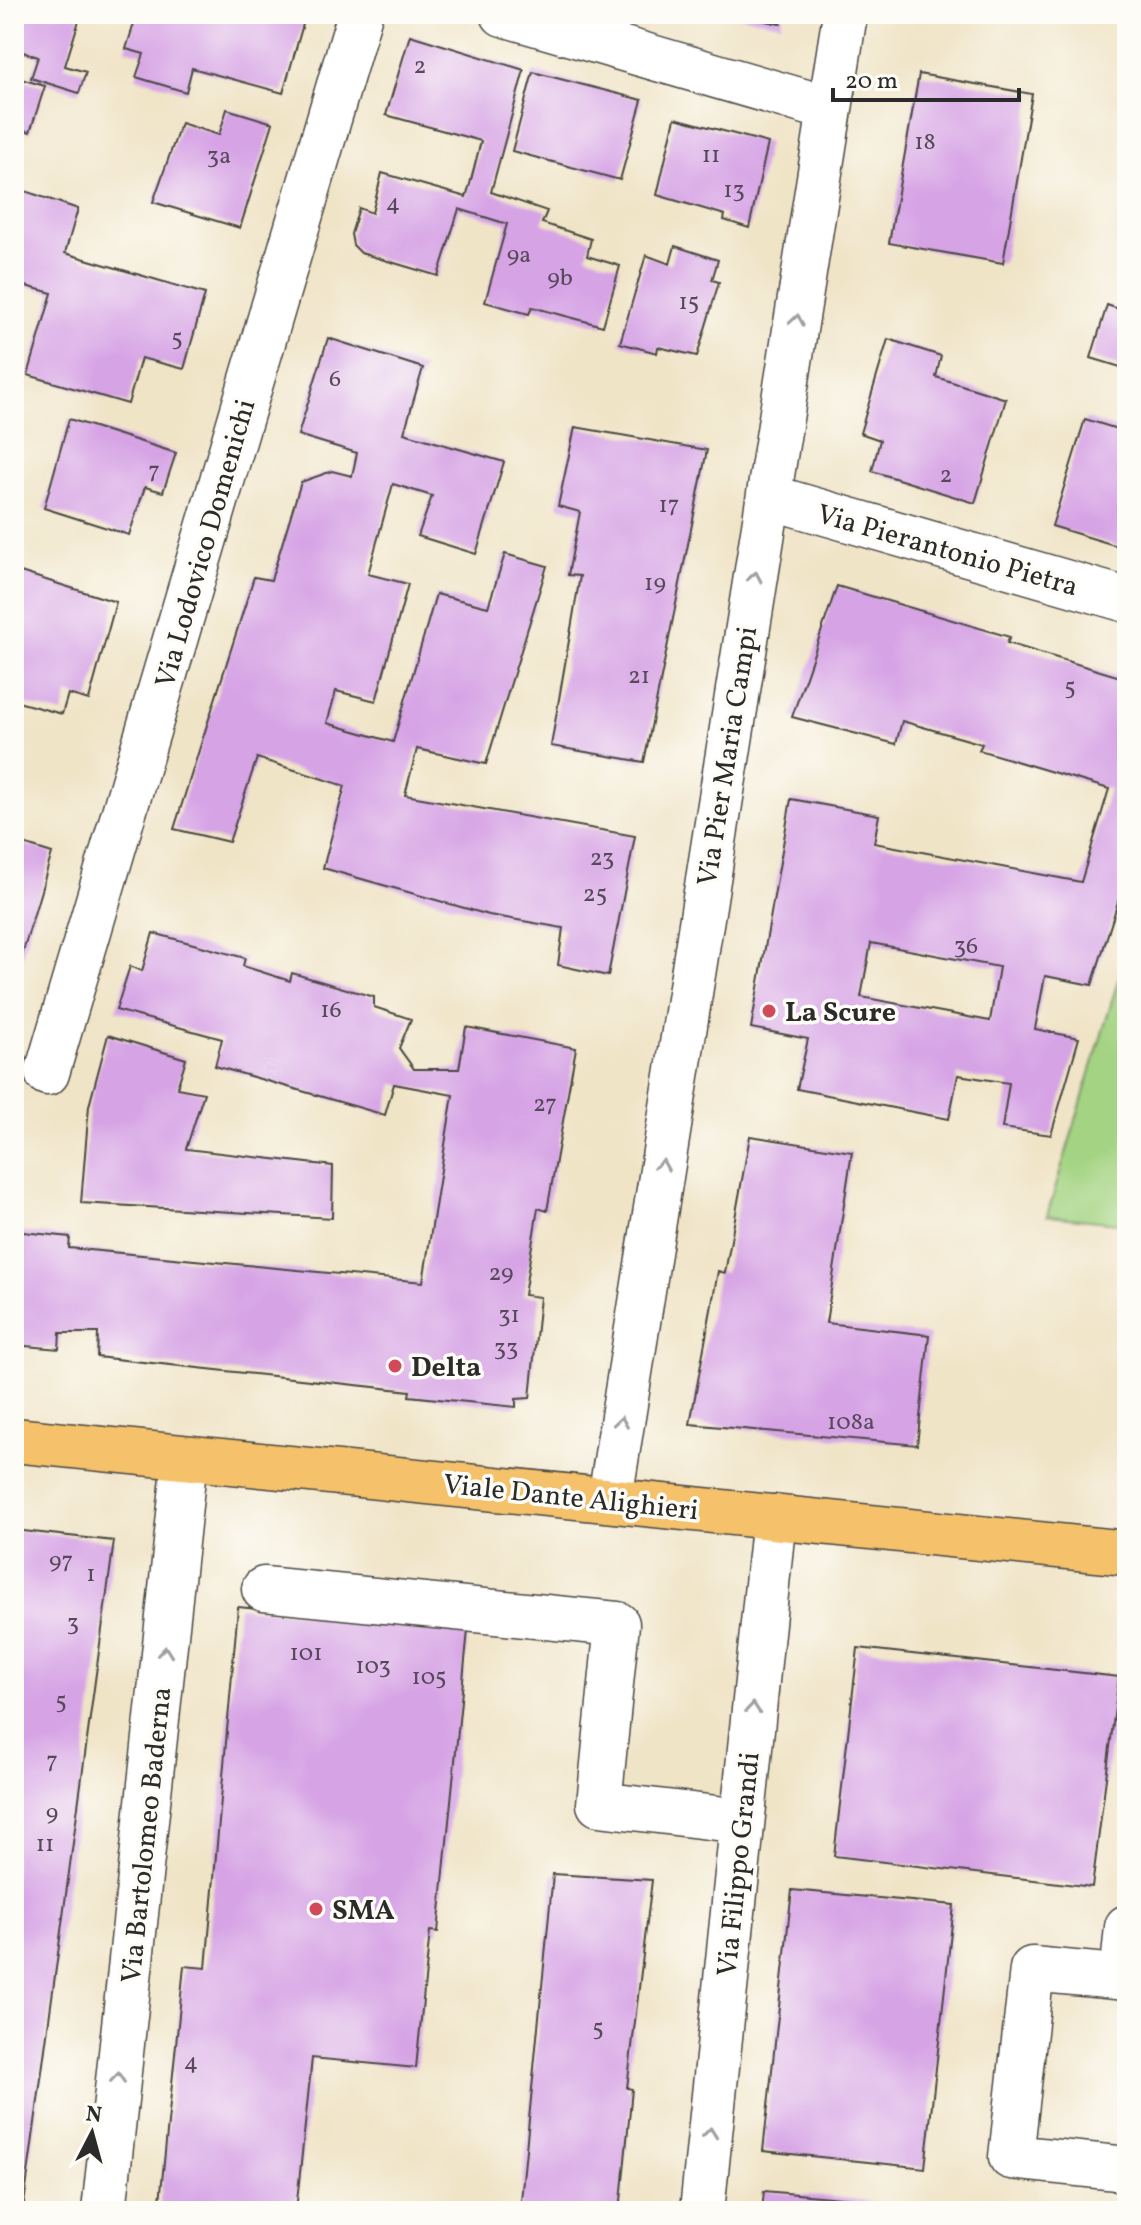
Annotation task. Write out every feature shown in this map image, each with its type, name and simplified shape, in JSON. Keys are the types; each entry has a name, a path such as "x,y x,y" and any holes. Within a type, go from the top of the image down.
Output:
{"main road":[{"name":"Viale Dante Alighieri","path":"14,1440 1127,1553"}],"street":[{"name":"Via Lodovico Domenichi","path":"47,1073 360,14"},
{"path":"503,14 830,109"},
{"name":"Via Pier Maria Campi","path":"610,1499 845,14"},
{"name":"Via Pierantonio Pietra","path":"770,497 1127,600"},
{"name":"Via Bartolomeo Baderna","path":"104,2211 185,1459"},
{"name":"Via Filippo Grandi","path":"702,2211 774,1517"},
{"path":"264,1589 617,1624 599,1804 742,1821"},
{"path":"1127,1927 1124,1977 1032,1969 1011,2157 1127,2169"}],"green space":[{"path":"1127,951 1127,1224 1047,1216"}],"building":[{"path":"14,14 81,14 65,66 86,72 79,93 31,78 38,57 14,49"},
{"path":"137,14 306,14 283,93 192,68 186,92 136,77 144,54 126,49"},
{"path":"729,14 783,14 781,24"},
{"path":"410,35 524,70 491,192 547,211 542,223 591,239 587,256 620,266 603,326 532,307 529,314 485,302 507,224 459,209 438,276 361,253 353,245 351,234 359,208 372,213 382,173 466,197 470,184 481,141 386,115"},
{"path":"533,72 642,100 620,180 512,151"},
{"path":"919,74 1032,94 1003,263 889,243"},
{"path":"14,77 45,86 30,132 14,127"},
{"path":"227,109 273,123 240,228 153,202 181,123 219,135"},
{"path":"675,118 768,143 749,228 724,220 725,215 657,195"},
{"path":"16,188 78,209 65,253 205,294 184,369 141,358 128,404 28,375 52,293 14,283"},
{"path":"675,246 718,260 712,280 719,282 697,356 658,347 657,353 620,343 646,255 670,264"},
{"path":"1107,305 1127,312 1127,369 1091,358"},
{"path":"328,338 423,368 404,433 504,462 476,554 418,536 432,496 393,484 368,574 408,584 376,701 336,691 327,723 393,742 436,594 488,607 505,554 547,566 486,764 417,749 405,795 635,836 608,976 558,965 563,928 489,915 323,868 345,786 257,758 229,842 174,829 254,577 271,580 301,482 332,471 352,476 357,453 298,435"},
{"path":"888,339 941,356 936,377 1006,399 975,503 872,471 880,440 860,433"},
{"path":"69,419 176,453 163,492 145,487 129,535 44,508"},
{"path":"1085,419 1127,432 1127,549 1052,526"},
{"path":"575,427 707,450 644,762 551,746 580,576 568,575 580,512 558,506"},
{"path":"14,570 116,602 89,700 68,694 62,714 14,701"},
{"path":"837,586 1010,637 1007,643 1127,679 1127,873 1092,985 1045,976 1035,1029 1079,1038 1051,1135 1002,1128 1009,1083 958,1075 949,1119 797,1089 808,1039 751,1028 791,799 879,815 874,843 1081,882 1109,789 979,750 982,744 902,721 896,744 792,717","holes":["871,943 999,967 990,1021 861,997"]},
{"path":"14,841 52,853 20,962 14,960"},
{"path":"153,933 245,958 243,966 290,981 292,973 374,997 374,1007 411,1019 399,1048 414,1069 459,1069 466,1027 576,1048 547,1211 538,1208 524,1295 540,1297 530,1398 516,1399 516,1407 409,1396 410,1391 97,1357 98,1333 60,1333 59,1349 14,1345 14,1231 70,1237 69,1248 423,1282 453,1095 394,1084 385,1115 215,1066 222,1039 116,1010 130,966 142,971"},
{"path":"108,1035 186,1059 177,1088 204,1093 186,1149 333,1166 332,1218 81,1203 89,1106"},
{"path":"750,1136 852,1152 826,1323 929,1335 917,1445 690,1424 718,1271 725,1273"},
{"path":"14,1530 114,1541 23,2211 14,2211"},
{"path":"238,1607 468,1630 438,1932 430,1931 416,2068 312,2058 296,2211 159,2211 184,1966 206,1968"},
{"path":"858,1648 1119,1677 1092,1887 834,1856"},
{"path":"553,1874 652,1880 627,2088 632,2089 620,2211 520,2211"},
{"path":"792,1890 954,1905 925,2168 763,2151"},
{"path":"764,2191 852,2199 938,2211 762,2211"}],"place":[{"name":"La Scure","path":"769,1011"},
{"name":"Delta","path":"395,1366"},
{"name":"SMA","path":"316,1909"}]}
